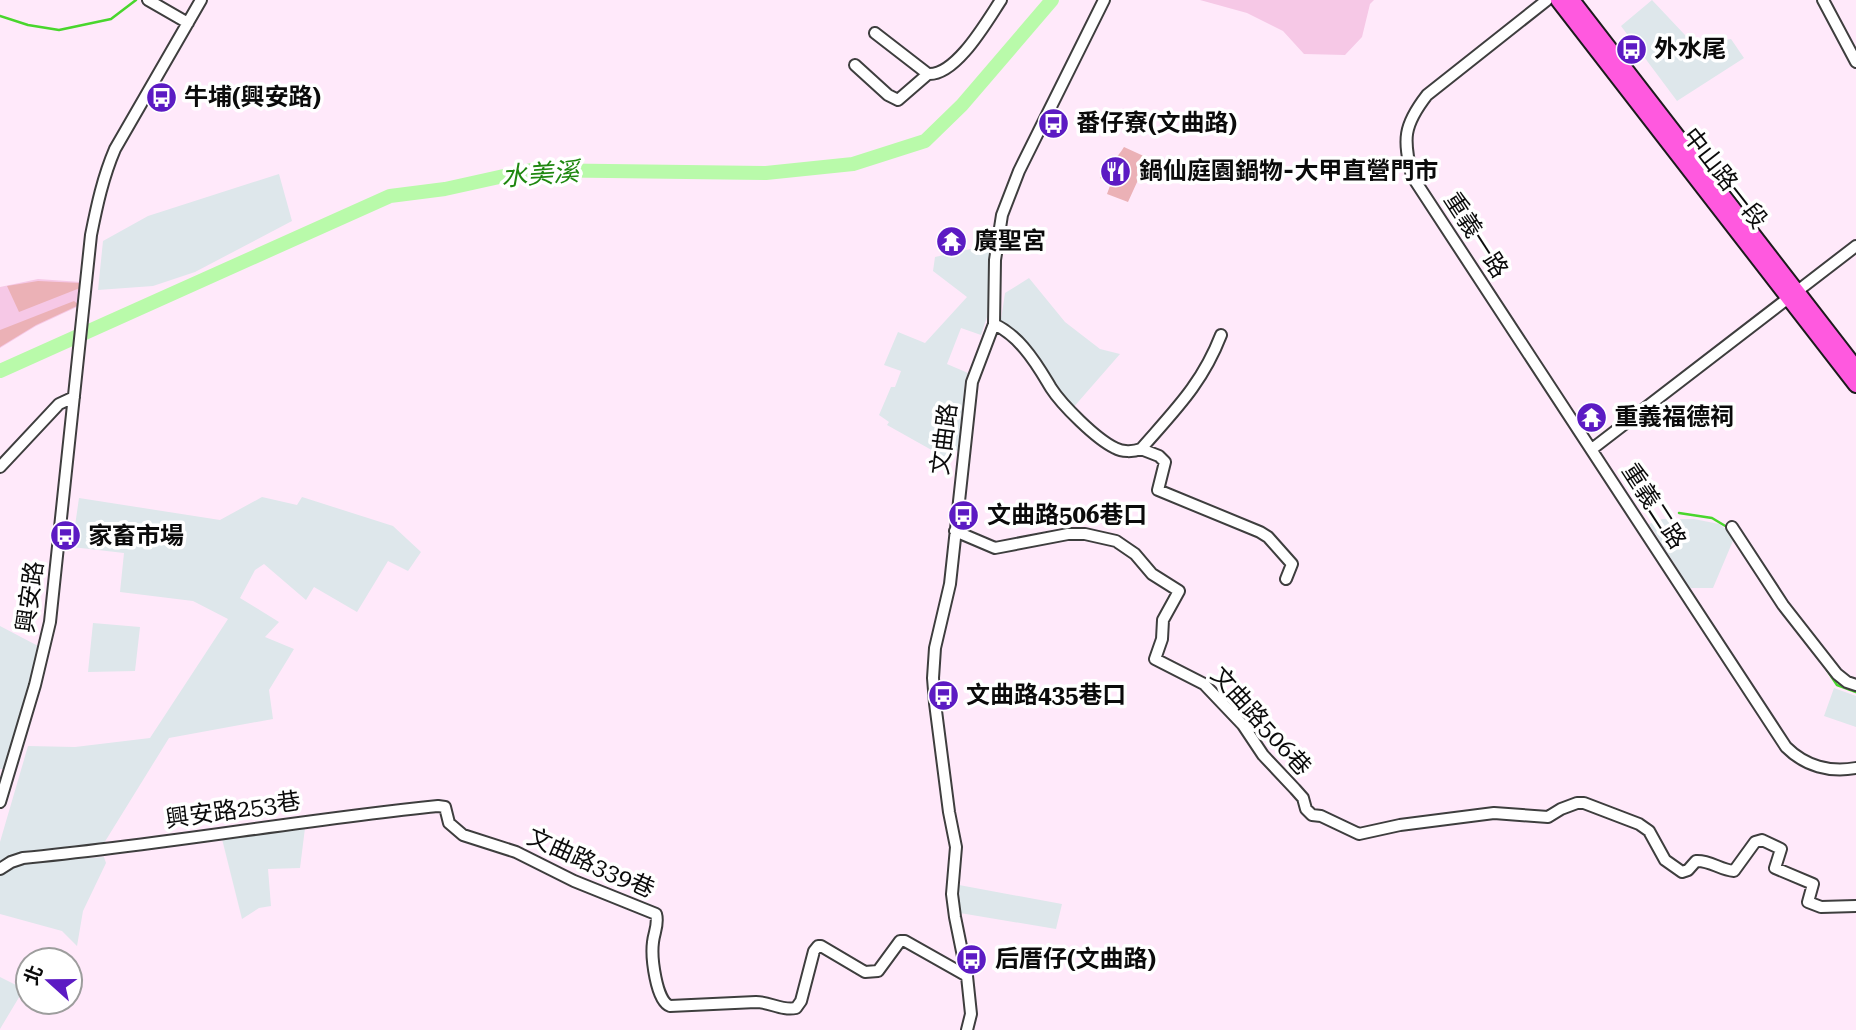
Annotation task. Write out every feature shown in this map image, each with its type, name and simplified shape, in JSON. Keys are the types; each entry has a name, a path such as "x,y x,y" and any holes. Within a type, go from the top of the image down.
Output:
{"main road":[{"name":"中山路一段","path":"1558,0 1793,295 1856,368"},
{"name":"中山路一段","path":"1572,0 1793,295 1856,385"}],"street":[{"path":"148,0 188,23 201,0"},
{"path":"875,33 928,74 937,75 953,63 978,36 1001,0"},
{"name":"文曲路","path":"967,1030 971,1014 952,894 956,847 933,678 934,648 950,584 972,382 994,324 995,260 1002,215 1007,199 1104,0"},
{"name":"重義一路","path":"1547,0 1427,95 1413,114 1405,133 1406,154 1412,176 1592,449"},
{"path":"1823,0 1856,62"},
{"name":"興安路","path":"0,802 35,685 50,622 91,235 105,174 115,149 188,23"},
{"path":"855,65 888,95 898,100 928,74"},
{"name":"重義二路","path":"1856,246 1592,449 1776,733 1797,758 1812,765 1840,771 1856,768"},
{"path":"994,324 1007,331 1023,346 1060,399 1108,444 1117,450 1135,452 1141,449 1193,391 1214,355 1221,335"},
{"path":"0,467 60,404 74,397"},
{"path":"44,420 56,414 71,412"},
{"path":"1141,449 1159,456 1165,462 1158,490 1268,537 1292,564 1286,579"},
{"path":"1731,527 1783,605 1837,674 1856,685"},
{"name":"文曲路506巷","path":"955,531 995,548 1069,534 1085,534 1115,541 1135,554 1152,574 1179,592 1163,620 1162,639 1155,659 1204,684 1244,725 1263,755 1303,798 1306,809 1312,815 1321,816 1359,834 1400,825 1494,813 1548,817 1569,806 1584,803 1639,824 1649,831 1665,860 1682,872 1688,870 1696,860 1704,860 1734,871 1755,842 1762,839 1781,849 1775,867 1814,884 1808,902 1821,907 1856,906"},
{"name":"興安路253巷","path":"0,869 23,858 97,851 351,815 438,806 445,807 449,823 457,832"},
{"name":"文曲路339巷","path":"457,832 516,852 574,881 656,914 653,957 660,998 664,1004 670,1006 767,1002 784,1009 796,1009 802,1001 814,951 818,946 865,972 873,973 878,971 900,941 905,941 967,976"}],"shaded area":[{"path":"1200,0 1374,0 1370,4 1362,37 1345,55 1304,54 1283,31 1247,13"},
{"path":"1652,0 1701,52 1714,42 1731,39 1744,58 1677,101 1621,26"},
{"path":"1124,147 1148,158 1128,202 1107,194 1111,183 1100,178"},
{"path":"279,174 292,221 195,272 153,286 98,290 103,241 148,216"},
{"path":"995,247 987,317 981,335 961,328 947,364 968,373 958,451 952,449 944,457 887,425 889,422 879,415 901,371 884,365 898,332 925,343 967,297 933,271 935,257 975,248"},
{"path":"1029,278 1065,322 1100,349 1120,354 1072,409 1049,378 1000,326 1005,293"},
{"path":"38,279 81,282 79,306 36,326 0,348 0,287"},
{"path":"38,281 80,283 80,288 19,312 7,286"},
{"path":"74,301 79,305 36,325 0,347 0,330"},
{"path":"262,497 297,505 302,497 393,526 421,552 408,571 388,561 357,612 314,587 306,600 264,564 255,570 240,598 279,622 265,637 294,649 269,690 273,719 169,738 101,848 24,851 0,865 0,842 28,746 75,747 150,738 228,619 193,601 120,592 124,553 72,547 79,498 220,520"},
{"path":"1662,519 1694,519 1719,524 1735,536 1713,588 1690,588 1649,524"},
{"path":"93,623 140,627 135,671 88,672"},
{"path":"0,626 40,647 7,769 0,769"},
{"path":"1834,688 1856,696 1856,727 1824,716"},
{"path":"305,828 300,868 268,869 271,906 259,908 242,919 222,839"},
{"path":"104,857 106,863 83,911 77,946 62,931 0,914 0,873 26,862"},
{"path":"959,885 1062,904 1056,929 960,913"},
{"path":"0,977 14,984 14,1006 0,1029"}],"waterway":[{"path":"0,16 28,25 59,30 111,19 136,0"},
{"name":"水美溪","path":"0,371 390,196 445,189 531,170 766,173 853,164 925,141 962,105 1052,0"},
{"path":"1679,513 1712,518 1727,527"},
{"path":"1823,664 1837,685 1856,692"}],"place":[{"name":"外水尾","path":"1631,49"},
{"name":"牛埔(興安路)","path":"161,97"},
{"name":"番仔寮(文曲路)","path":"1053,123"},
{"name":"鍋仙庭園鍋物-大甲直營門市","path":"1116,171"},
{"name":"廣聖宮","path":"951,241"},
{"name":"重義福德祠","path":"1591,417"},
{"name":"文曲路506巷口","path":"964,515"},
{"name":"家畜市場","path":"65,536"},
{"name":"文曲路435巷口","path":"943,695"},
{"name":"后厝仔(文曲路)","path":"972,959"}]}
